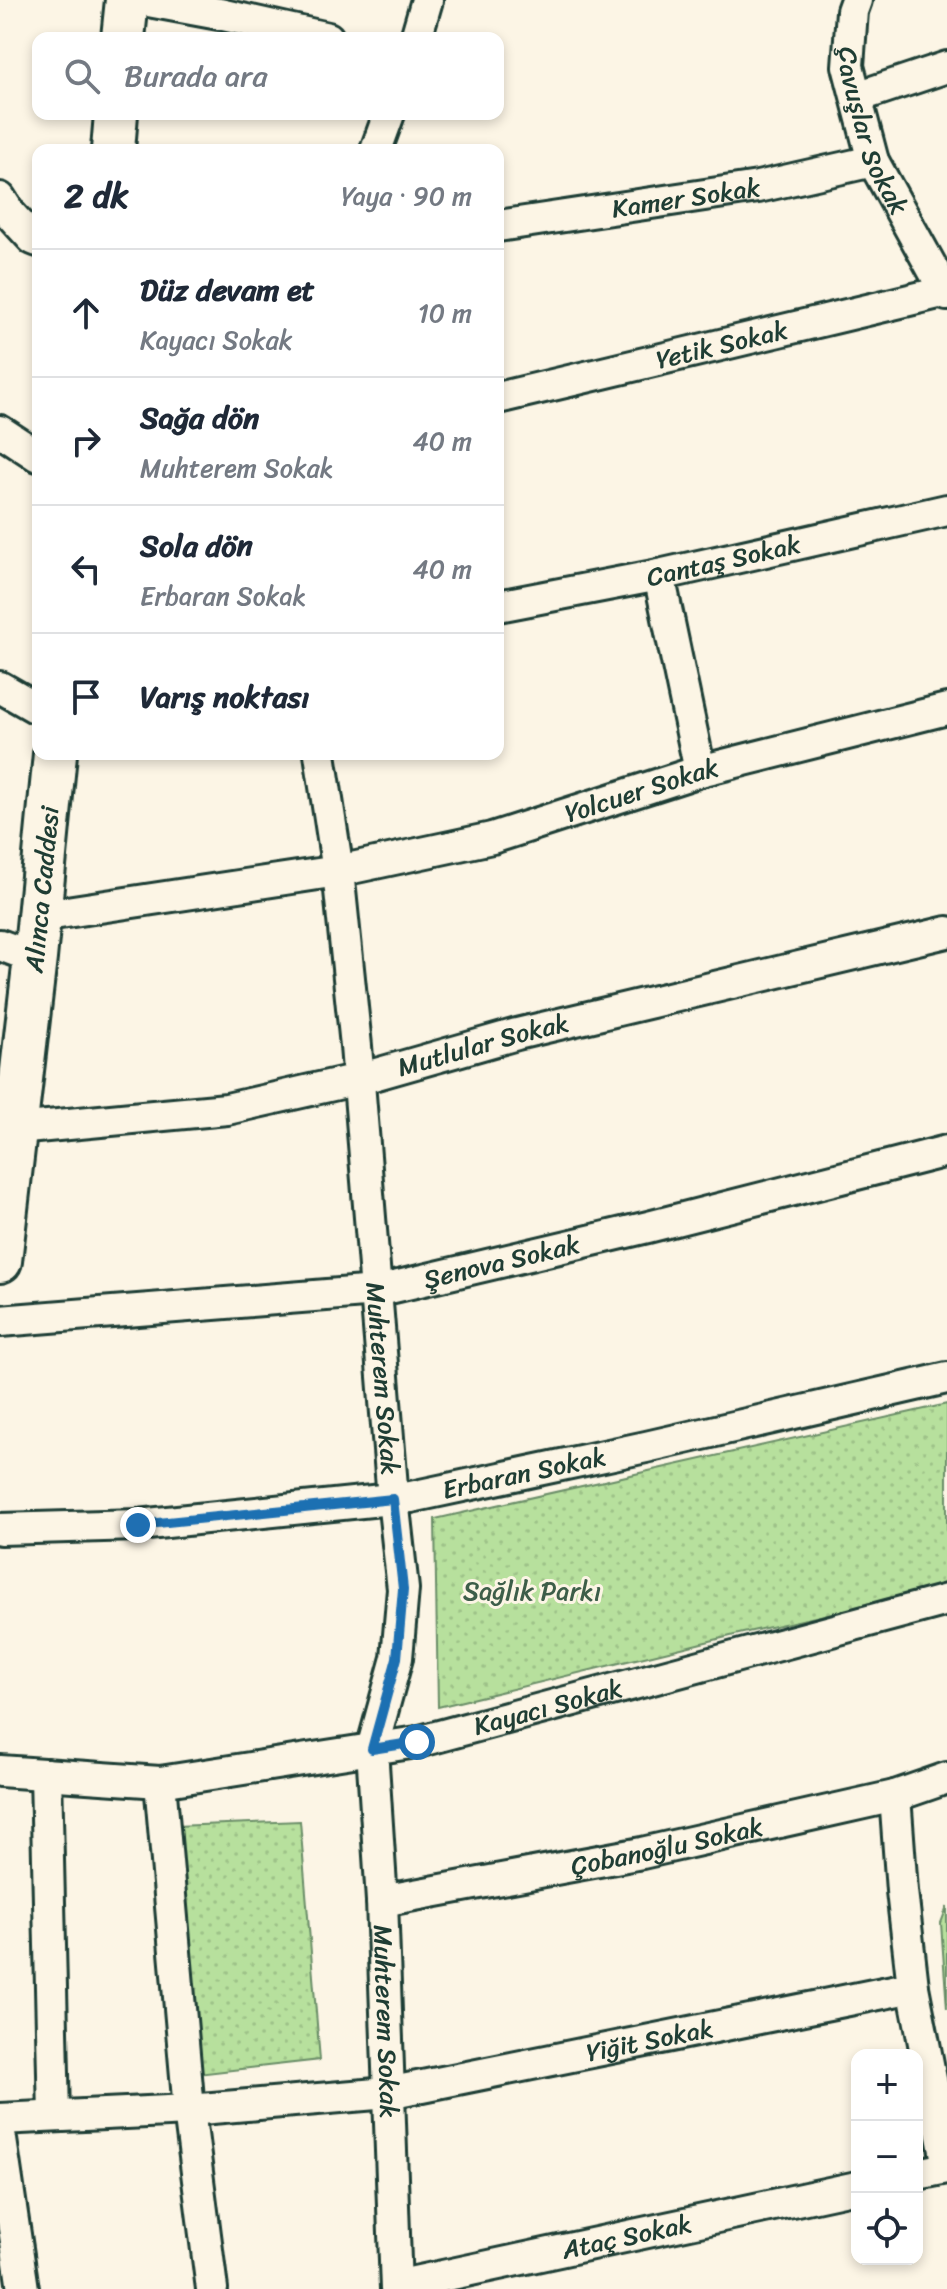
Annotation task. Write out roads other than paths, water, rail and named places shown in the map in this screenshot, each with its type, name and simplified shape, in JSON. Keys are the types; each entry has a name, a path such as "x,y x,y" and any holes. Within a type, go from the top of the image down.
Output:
{"main road":[{"path":"124,32 127,0"},
{"path":"114,144 116,120"},
{"name":"Alınca Caddesi","path":"2,1234 16,1129 18,951 40,916 54,760"}],"street":[{"path":"143,0 301,32"},
{"path":"418,32 427,0"},
{"name":"Çavuşlar Sokak","path":"856,0 852,11 848,66 873,161 947,293"},
{"path":"857,97 947,67"},
{"path":"378,144 387,120"},
{"name":"Kamer Sokak","path":"504,225 758,187 873,161"},
{"path":"0,198 32,238"},
{"name":"Yetik Sokak","path":"504,397 947,293"},
{"path":"0,431 32,452"},
{"name":"Cantaş Sokak","path":"504,605 659,575 947,510"},
{"path":"659,575 700,771"},
{"path":"0,687 32,704"},
{"name":"Yolcuer Sokak","path":"40,916 338,871 492,838 700,771 947,709"},
{"name":"Muhterem Sokak","path":"321,760 338,871 359,1079 403,1589 397,1658 372,1749 382,1901 396,2288"},
{"name":"Mutlular Sokak","path":"16,1129 227,1109 359,1079 517,1034 947,932"},
{"name":"Şenova Sokak","path":"0,1321 377,1291 648,1227 947,1151"},
{"name":"Erbaran Sokak","path":"0,1529 138,1525 393,1499 631,1450 947,1378"},
{"name":"Kayacı Sokak","path":"0,1771 160,1782 417,1742 947,1600"},
{"path":"46,1774 54,2116"},
{"name":"Çobanoğlu Sokak","path":"382,1901 642,1853 895,1796 947,1778"},
{"path":"160,1782 189,2110 212,2289"},
{"path":"895,1796 913,1987 947,2161"},
{"name":"Yiğit Sokak","path":"0,2119 189,2110 388,2093 913,1987"},
{"path":"0,2133 23,2289"},
{"path":"923,2173 947,2168"},
{"name":"Ataç Sokak","path":"396,2288 851,2188"}],"park label":[{"name":"Sağlık Parkı","path":"532,1591"}]}
